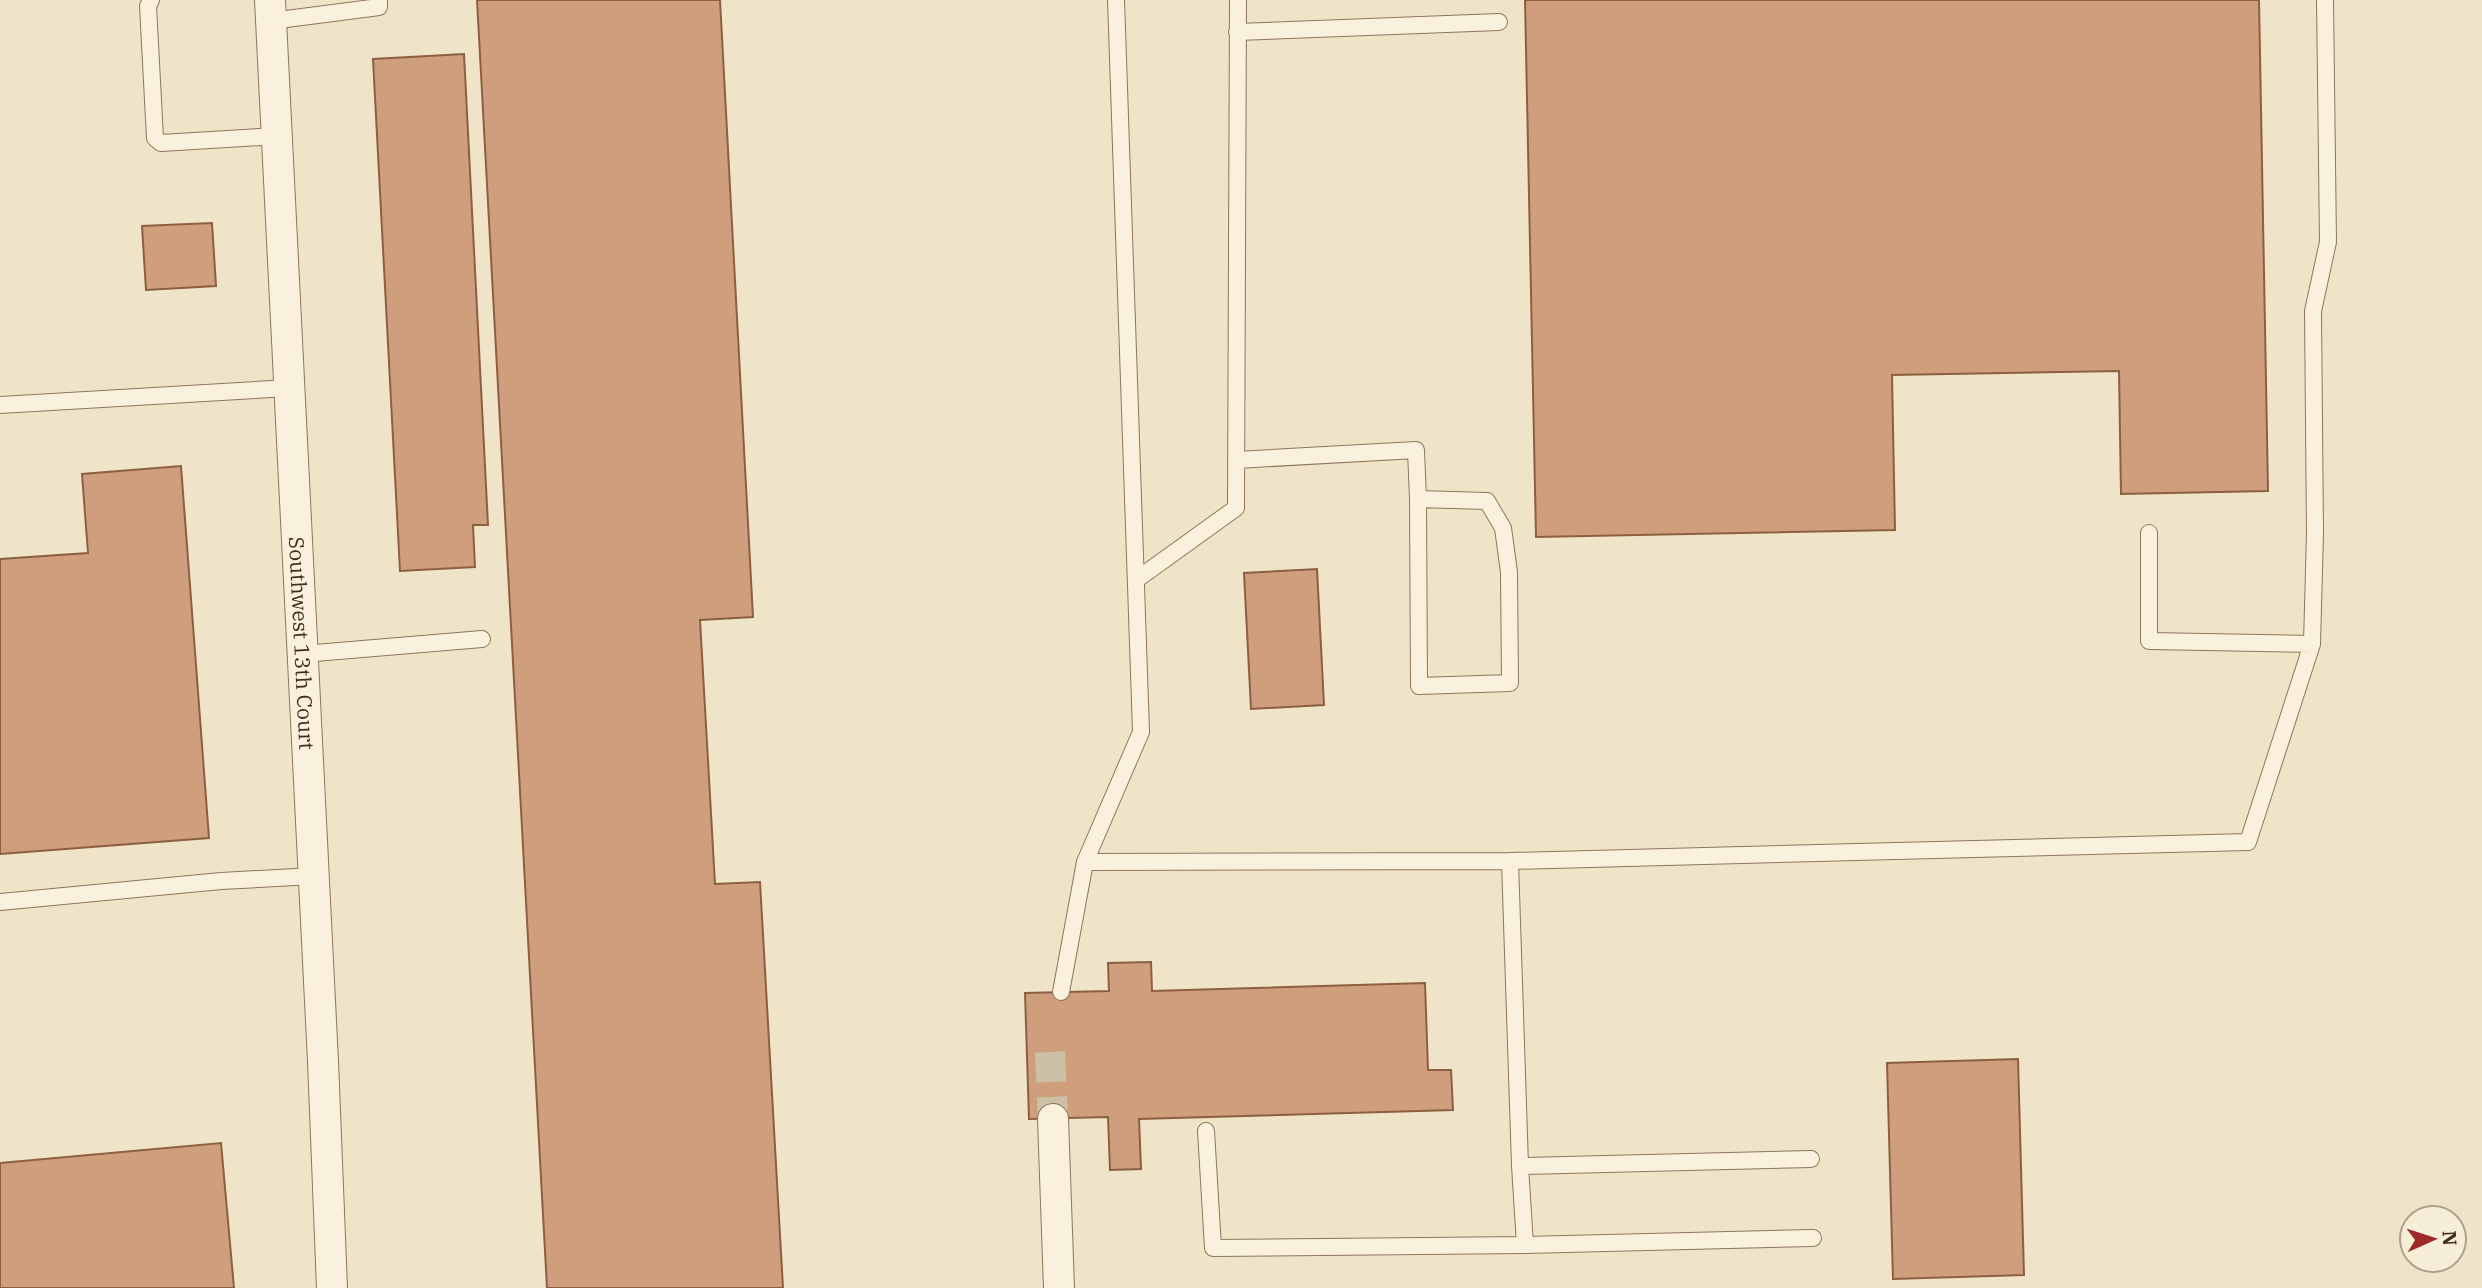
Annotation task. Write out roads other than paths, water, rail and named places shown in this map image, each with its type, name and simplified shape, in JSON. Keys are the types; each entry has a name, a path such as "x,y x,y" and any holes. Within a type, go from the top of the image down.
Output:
{"street":[{"name":"Southwest 13th Court","path":"271,10 332,1288"},
{"path":"1053,1119 1059,1288"}],"lane":[{"path":"151,0 148,6 155,138 161,143 278,136"},
{"path":"271,10 379,7 379,0"},
{"path":"1061,992 1085,862 1141,732 1116,0"},
{"path":"1136,580 1236,508 1238,0"},
{"path":"1085,862 1510,860 2248,842 2312,644 2315,533 2313,311 2328,242 2325,0"},
{"path":"1237,33 1499,22"},
{"path":"0,405 289,388"},
{"path":"1236,460 1416,450 1419,686 1510,684 1509,572 1503,528 1488,501 1418,499"},
{"path":"2149,534 2150,641 2312,644"},
{"path":"303,654 482,639"},
{"path":"1510,860 1525,1245"},
{"path":"0,902 222,881 314,876"},
{"path":"1206,1131 1213,1248 1525,1245 1813,1238"},
{"path":"1520,1166 1811,1159"}],"tunnel":[{"path":"1050,1052 1053,1119"}]}
